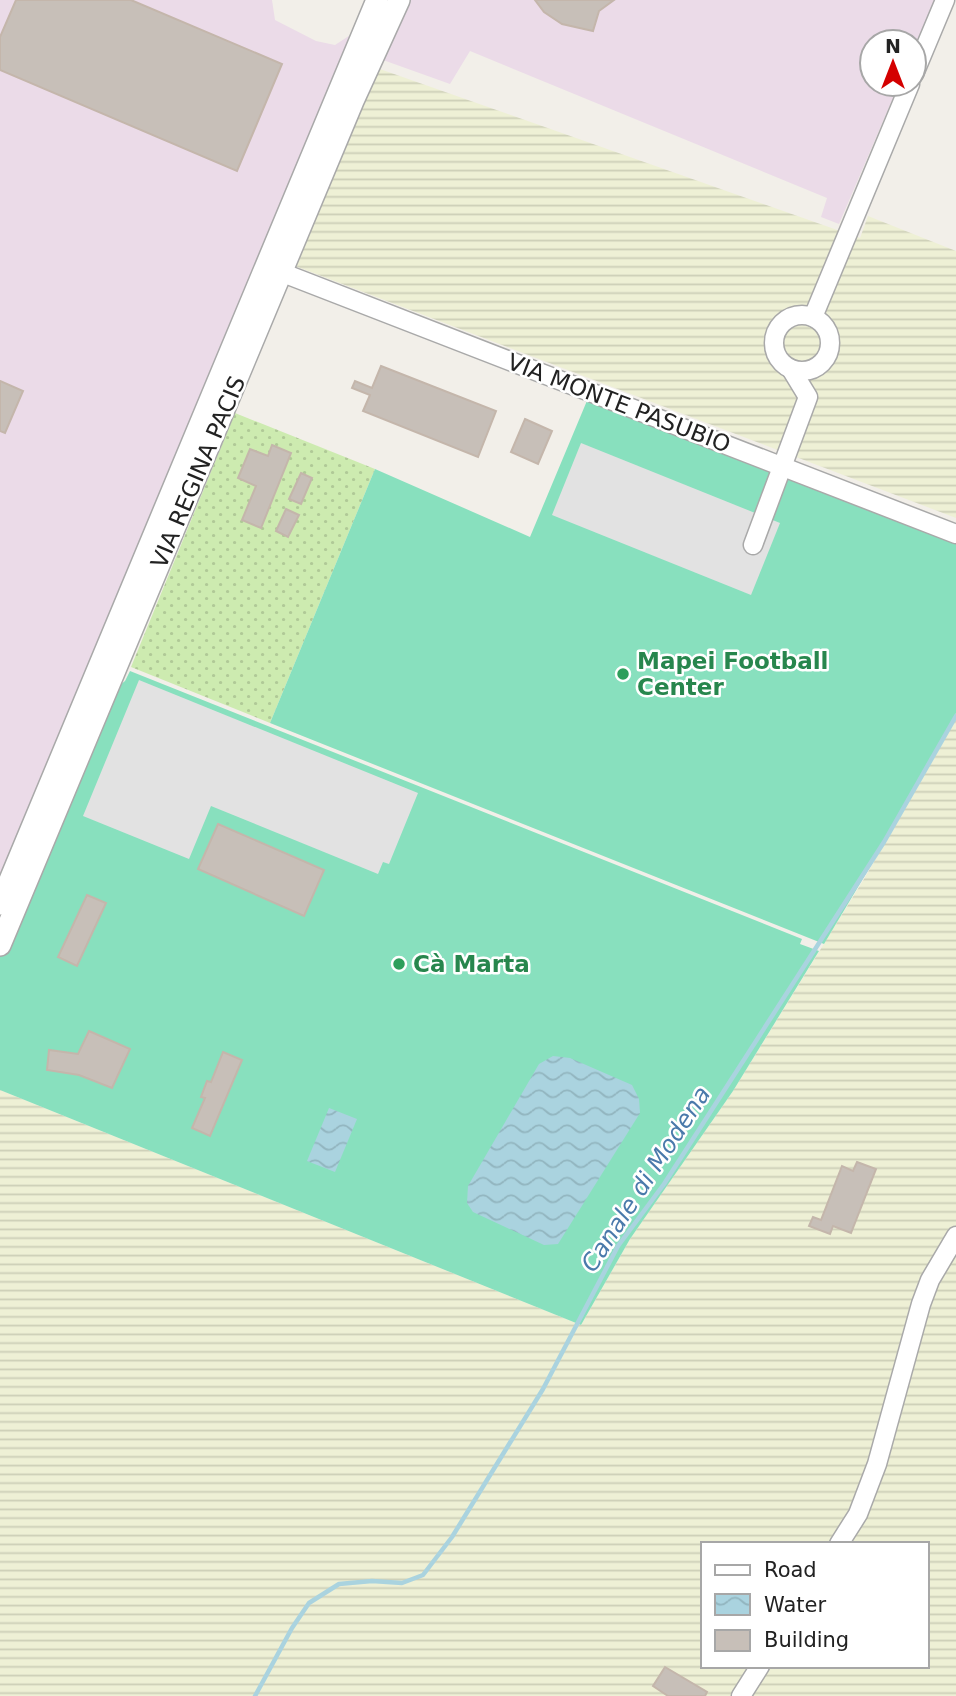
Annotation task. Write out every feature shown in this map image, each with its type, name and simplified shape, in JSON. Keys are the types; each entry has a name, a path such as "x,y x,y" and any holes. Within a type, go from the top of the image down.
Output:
{"street":[{"name":"VIA REGINA PACIS","path":"0,904 377,0"},
{"name":"VIA REGINA PACIS","path":"0,945 353,101 399,0"},
{"path":"928,41 945,0"},
{"path":"813,317 904,98"},
{"name":"VIA MONTE PASUBIO","path":"283,273 956,534"},
{"path":"753,545 808,397 791,369 777,357 774,347 777,331 782,324 796,316 813,317 828,331 830,350 826,359 811,370 791,369"},
{"path":"840,1542 858,1514 877,1464 930,1280 956,1236"},
{"path":"741,1696 759,1668"}],"shaded area":[{"path":"0,0 272,0 275,20 316,41 335,45 358,30 0,895"},
{"path":"408,0 935,0 923,28 858,28 858,98 893,98 839,224 821,217 827,198 470,51 450,84 383,60"},
{"path":"581,443 780,523 751,595 552,515"},
{"path":"139,680 418,793 389,864 383,862 378,874 211,806 189,859 83,816"}],"green space":[{"path":"377,68 860,238 868,216 956,251 956,518 295,266"},
{"name":"Mapei Football Center","path":"594,384 956,525 956,713 911,798 824,944 270,723 375,469 530,537"},
{"path":"235,413 375,469 270,723 131,667"},
{"name":"Cà Marta","path":"130,671 802,939 800,944 819,951 733,1091 630,1239 581,1325 0,1090 0,940 95,705 125,681"},
{"path":"956,713 956,1696 0,1696 0,1090 581,1325 630,1239 733,1091 864,879"}],"water":[{"path":"553,1056 570,1058 632,1085 639,1099 640,1113 558,1244 544,1245 473,1212 467,1203 468,1186 539,1064"},
{"path":"329,1108 357,1119 335,1172 307,1161"}],"building":[{"path":"16,0 131,0 282,64 237,171 0,70 0,37"},
{"path":"535,0 614,0 599,11 593,31 562,24 544,12"},
{"path":"381,366 496,411 478,457 363,411 370,395 352,388 355,381 372,388"},
{"path":"0,381 23,391 5,433 0,431"},
{"path":"525,419 552,431 538,464 511,452"},
{"path":"272,445 291,453 261,528 242,520 256,486 238,478 250,449 268,456"},
{"path":"301,473 312,478 301,504 289,499"},
{"path":"286,509 299,515 288,537 276,531"},
{"path":"218,824 324,870 304,916 198,869"},
{"path":"87,895 106,903 77,966 58,957"},
{"path":"89,1031 130,1049 112,1088 79,1075 47,1070 49,1050 78,1054"},
{"path":"223,1052 242,1060 210,1136 192,1128 205,1098 201,1097 207,1081 211,1082"},
{"path":"857,1162 876,1169 851,1233 833,1226 830,1234 809,1226 813,1217 821,1220 842,1166 853,1171"},
{"path":"665,1667 707,1692 705,1696 668,1696 653,1686"}],"waterway":[{"name":"Canale di Modena","path":"255,1696 292,1628 309,1603 339,1584 372,1581 402,1583 423,1575 452,1537 543,1389 618,1246 664,1184 884,842 956,716"}],"place":[{"name":"Mapei Football Center","path":"623,674"},
{"name":"Cà Marta","path":"399,964"}]}
